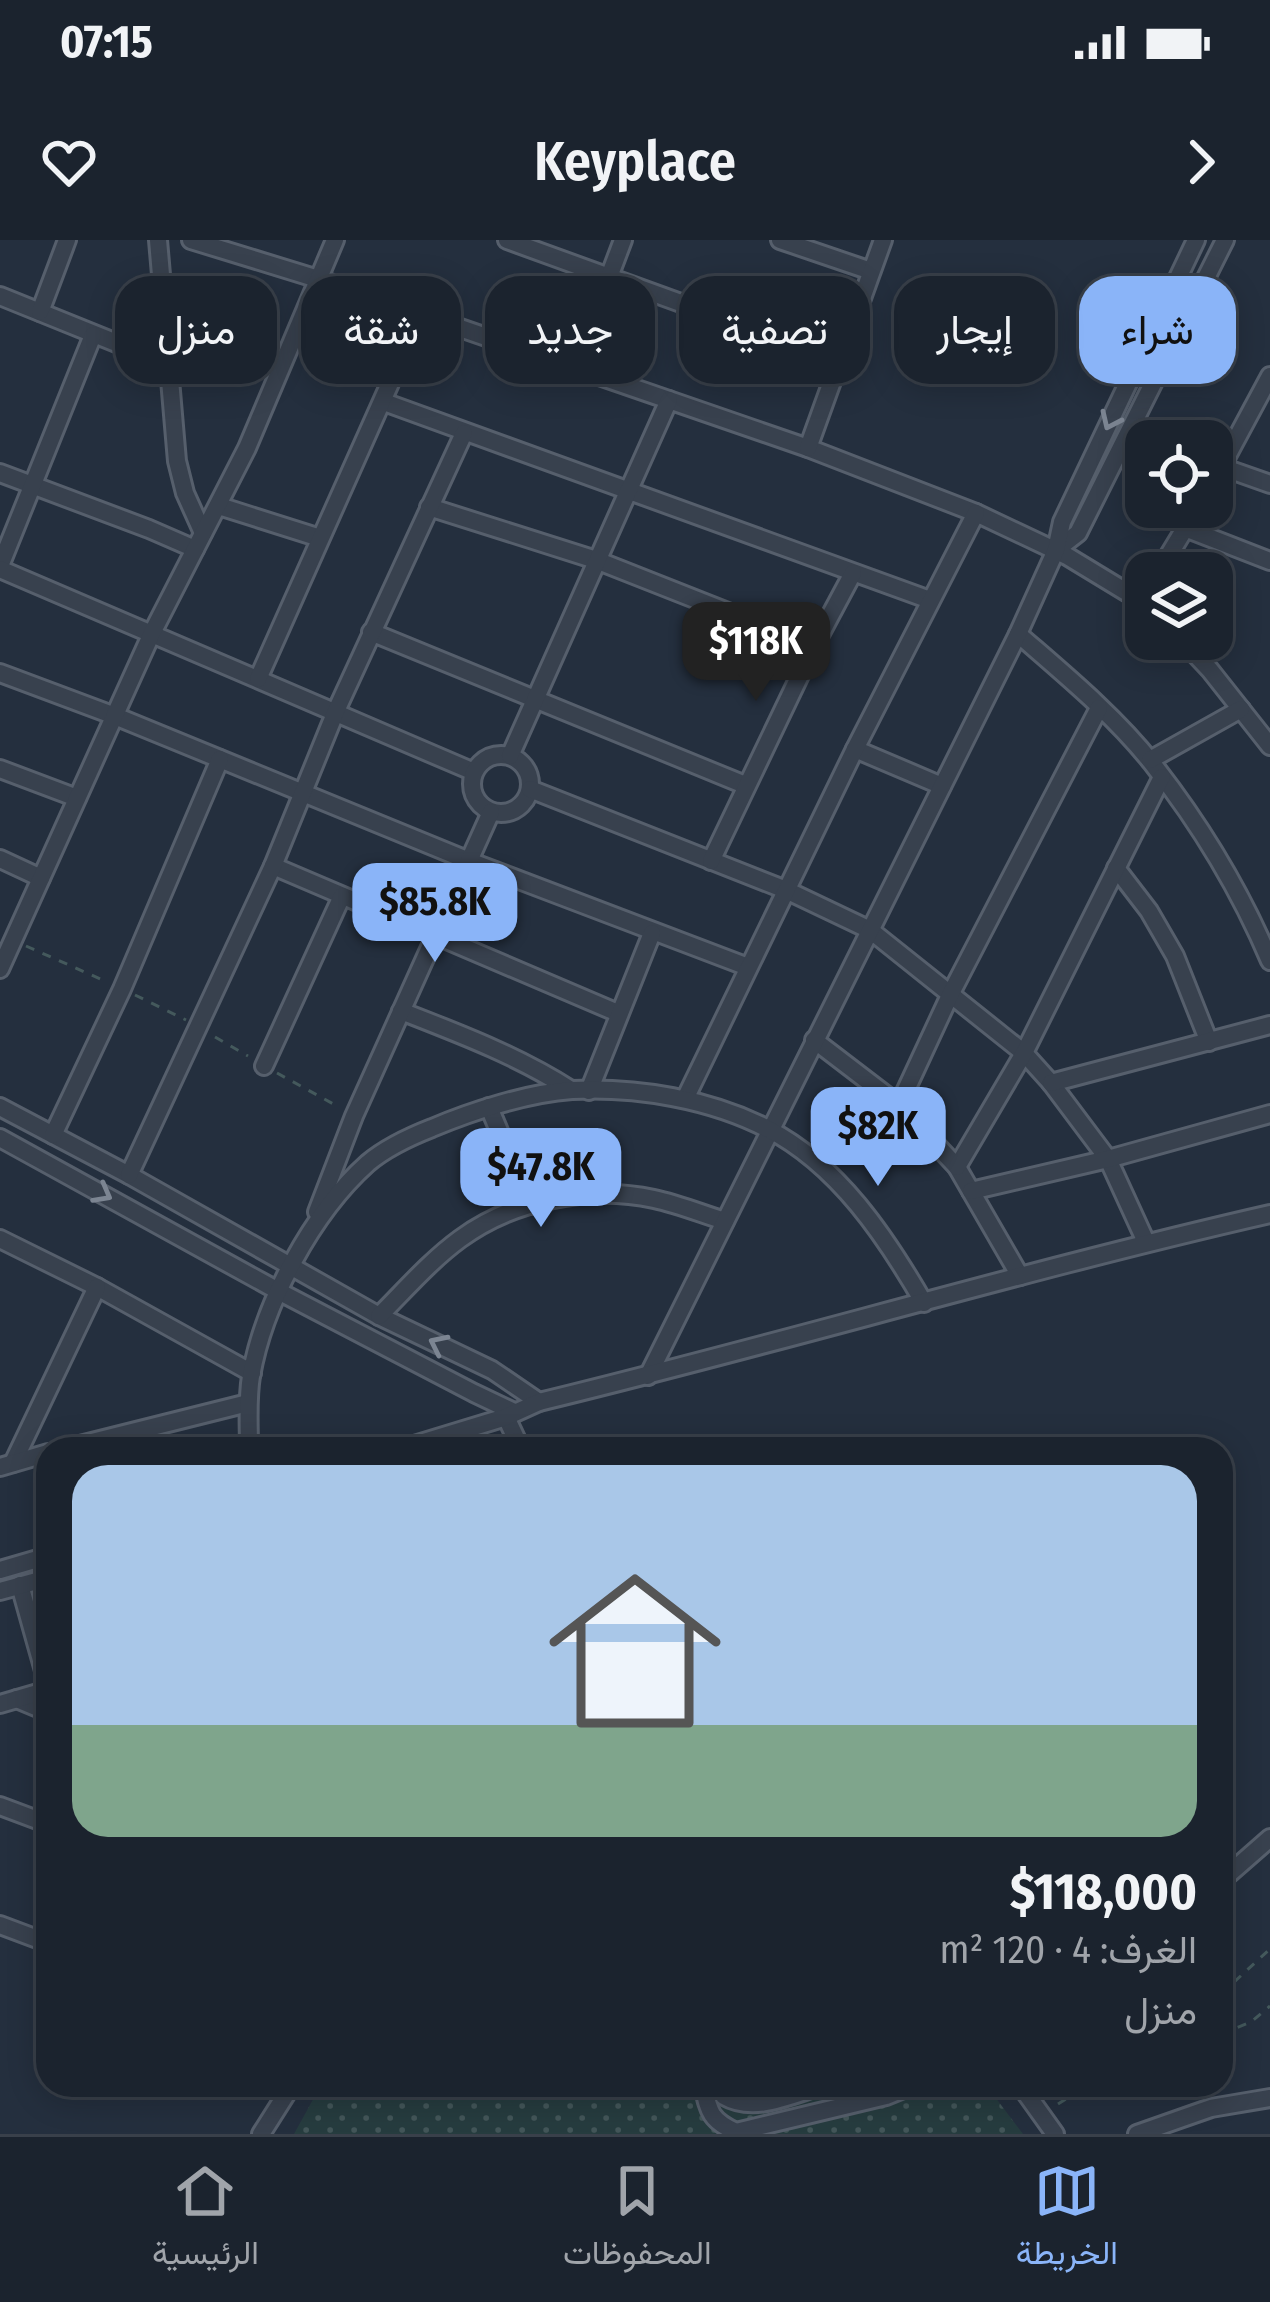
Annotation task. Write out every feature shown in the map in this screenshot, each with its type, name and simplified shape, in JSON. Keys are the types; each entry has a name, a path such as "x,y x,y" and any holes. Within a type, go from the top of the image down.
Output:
{"street":[{"path":"40,312 67,240"},
{"path":"158,240 160,276"},
{"path":"191,240 308,276"},
{"path":"319,276 335,240"},
{"path":"507,240 604,276"},
{"path":"610,276 623,240"},
{"path":"781,240 871,271"},
{"path":"869,276 883,240"},
{"path":"1179,276 1196,240"},
{"path":"1208,276 1226,240"},
{"path":"0,296 115,342"},
{"path":"0,969 152,633 219,506 301,322"},
{"path":"93,335 0,568 474,772"},
{"path":"1233,451 1264,406 1270,376"},
{"path":"169,384 177,461 199,541"},
{"path":"258,679 392,384"},
{"path":"623,384 976,513 1125,588"},
{"path":"808,448 830,384"},
{"path":"648,1376 1018,634 1055,550 1061,523 1127,384"},
{"path":"1055,550 1078,533 1153,384"},
{"path":"510,755 669,400"},
{"path":"384,402 930,600"},
{"path":"129,1175 273,866 335,711 464,433"},
{"path":"1233,471 1270,484"},
{"path":"0,473 149,529 199,541"},
{"path":"219,506 320,538"},
{"path":"429,507 596,560 814,646"},
{"path":"686,1099 855,749 976,513"},
{"path":"1171,552 1185,528 1261,557 1270,580"},
{"path":"711,861 853,573"},
{"path":"371,632 745,785"},
{"path":"1018,634 1150,760 1227,873 1270,961"},
{"path":"1201,660 1270,746"},
{"path":"2,678 115,716 469,862 748,967"},
{"path":"899,1105 951,993 1099,708"},
{"path":"1150,760 1241,709"},
{"path":"855,749 942,786"},
{"path":"494,754 510,755 524,765 530,789 515,809 491,812 473,794 474,772 494,754"},
{"path":"53,1135 122,989 220,759"},
{"path":"0,769 77,798"},
{"path":"957,1167 1024,1053 1162,777"},
{"path":"530,789 786,890 870,930 1024,1053 1051,1083 1108,1159 1146,1242"},
{"path":"249,1437 252,1373 280,1292 491,812"},
{"path":"0,859 41,878"},
{"path":"273,866 618,1013"},
{"path":"1116,868 1175,956 1209,1042"},
{"path":"264,1066 341,896"},
{"path":"580,1091 652,933"},
{"path":"401,1011 503,1052 580,1091"},
{"path":"1051,1083 1270,1025"},
{"path":"814,1040 899,1105 957,1167 1020,1276"},
{"path":"310,1230 370,1162 418,1133 489,1107 580,1091 641,1093 686,1099 734,1114 770,1130 819,1164 892,1248 924,1303"},
{"path":"0,1107 379,1316 492,1370 539,1402"},
{"path":"489,1107 530,1205"},
{"path":"971,1191 1270,1114"},
{"path":"0,1138 510,1414 517,1437"},
{"path":"379,1316 456,1241 530,1205 564,1196 652,1198 725,1221"},
{"path":"438,1437 539,1402 1146,1242 1270,1214"},
{"path":"0,1239 252,1373"},
{"path":"6,1465 97,1287"},
{"path":"112,1437 248,1403"},
{"path":"6,1465 36,1456"},
{"path":"0,1570 36,1560"},
{"path":"0,1591 36,1581"},
{"path":"20,1585 36,1644"},
{"path":"0,1806 36,1820"},
{"path":"1233,1870 1270,1838"},
{"path":"0,1925 36,1938"},
{"path":"261,2134 284,2097"},
{"path":"706,2097 709,2112 720,2125 736,2132 882,2097"},
{"path":"715,2119 724,2097"},
{"path":"735,2097 752,2106 783,2097"},
{"path":"1028,2097 1055,2134"},
{"path":"1137,2134 1211,2108 1270,2098"}],"path":[{"path":"1233,1983 1270,1949"},
{"path":"1233,2030 1270,2006"},
{"path":"1041,2115 1069,2097"}],"green space":[{"path":"314,2097 995,2097 1023,2134 294,2134"}]}
